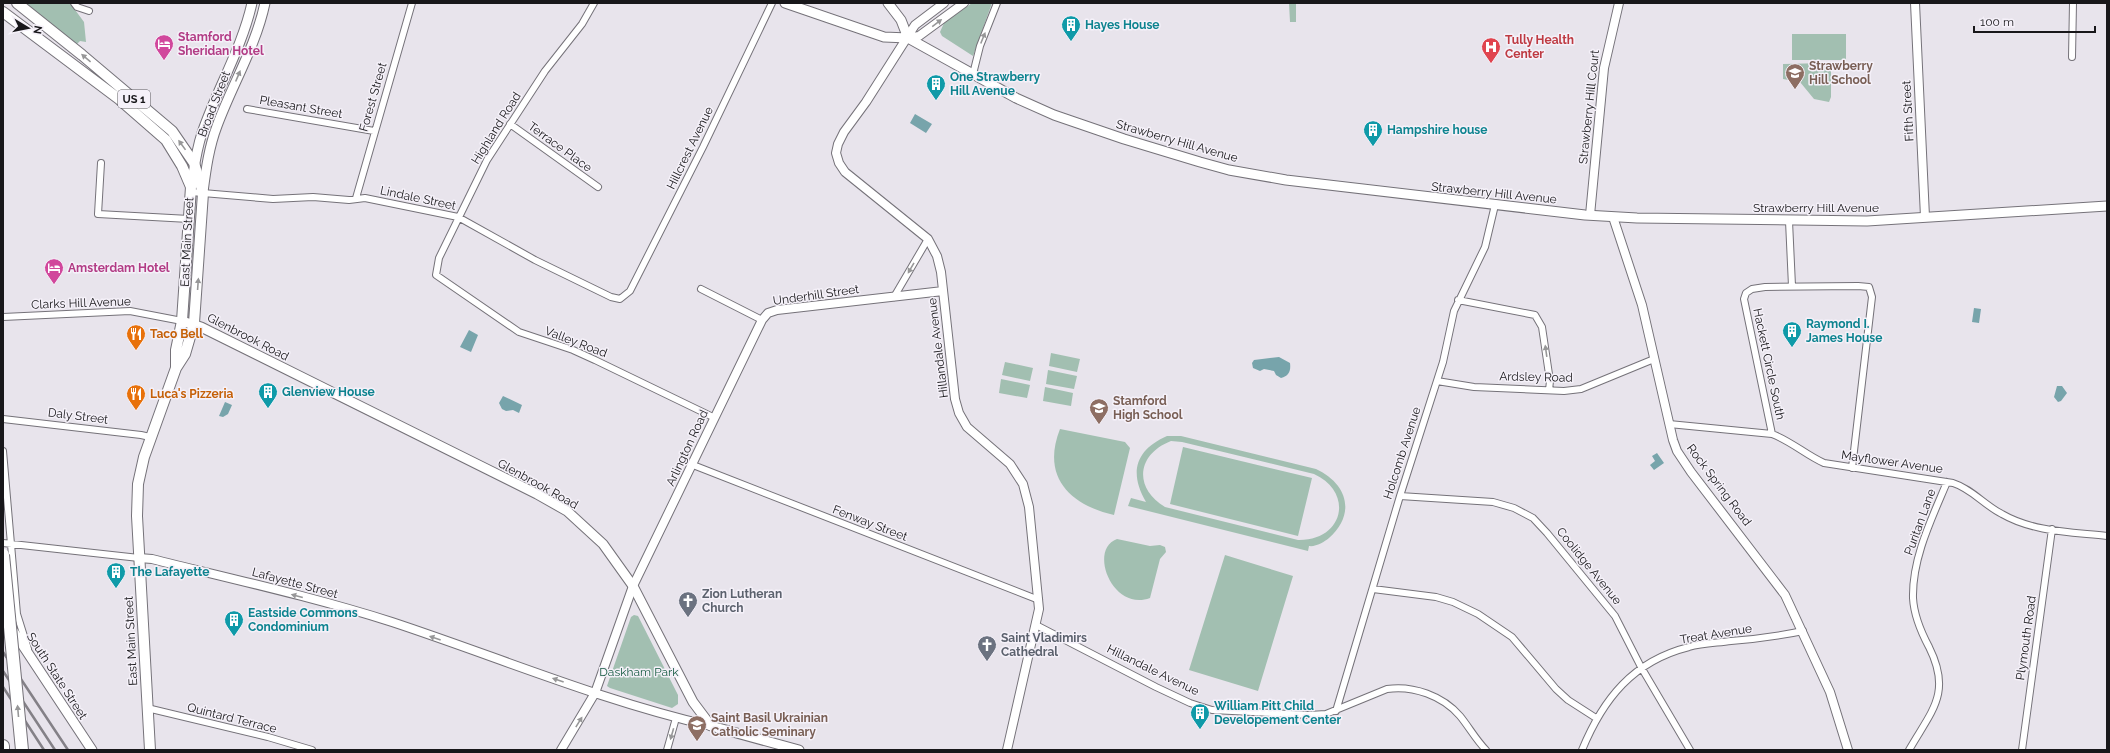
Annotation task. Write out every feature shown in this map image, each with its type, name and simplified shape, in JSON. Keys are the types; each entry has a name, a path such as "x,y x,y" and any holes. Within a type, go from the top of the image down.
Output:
{"highway":[{"path":"3,556 22,750"}],"main road":[{"name":"East Main Street","path":"17,3 82,55 172,132 194,163 203,193 194,323 185,354 176,368 150,437 138,484 137,504 139,558 150,750"},
{"name":"Broad Street","path":"191,190 194,163 202,132 252,3"},
{"name":"Broad Street","path":"203,193 208,157 214,133 255,35 265,3"},
{"path":"785,3 884,36 908,38 901,20 888,3"},
{"name":"East Main Street","path":"3,12 119,99 166,140 182,166 191,190 182,321 176,350 176,368"},
{"name":"Strawberry Hill Avenue","path":"908,38 1016,98 1054,116 1124,139 1229,170 1315,184 1613,217 1789,221 1867,221 2107,206"},
{"name":"Glenbrook Road","path":"182,321 194,323 530,491 565,510 603,544 633,586 693,702 711,726"},
{"name":"South State Street","path":"3,615 92,750"},
{"path":"711,726 799,750"}],"street":[{"path":"74,3 77,7 89,12"},
{"name":"Forest Street","path":"356,198 412,3"},
{"name":"Highland Road","path":"436,275 439,258 486,162 545,71 582,24 594,3"},
{"name":"Hillcrest Avenue","path":"620,298 630,291 703,147 772,3"},
{"name":"Hillandale Avenue","path":"944,3 914,25 908,38 866,102 844,132 838,144 836,153 839,163 845,172 928,239 937,256 943,291 955,399 959,413 967,427 1010,464 1023,484 1029,507 1039,600 1036,625 1158,688 1202,707 1223,711 1309,715 1336,711 1388,689 1396,688 1415,690 1434,696 1453,708 1486,750"},
{"path":"908,38 919,36 964,3"},
{"path":"973,74 980,46 996,3"},
{"name":"Strawberry Hill Court","path":"1590,215 1604,68 1619,3"},
{"name":"Fifth Street","path":"1915,3 1925,217"},
{"path":"2072,57 2073,3"},
{"name":"Pleasant Street","path":"247,109 374,131"},
{"name":"Terrace Place","path":"510,124 598,187"},
{"path":"101,163 98,214 189,219"},
{"name":"Lindale Street","path":"191,190 203,193 273,199 313,198 349,200 365,198 458,217 535,260 611,297 620,298"},
{"name":"Holcomb Avenue","path":"1336,711 1400,496 1437,381 1447,346 1454,311 1485,247 1495,205"},
{"name":"Rock Spring Road","path":"1613,217 1642,305 1669,424 1677,451 1682,460 1779,585 1803,631 1833,700 1848,750"},
{"path":"1789,221 1792,286 1858,286 1869,288 1872,297 1852,468"},
{"path":"894,296 928,239"},
{"name":"Valley Road","path":"436,275 519,332 595,360 714,418"},
{"name":"Hackett Circle South","path":"1772,434 1744,299 1746,293 1752,289 1792,286"},
{"name":"Underhill Street","path":"701,289 762,320 768,313 777,310 943,291"},
{"path":"1458,300 1535,315 1542,327 1550,381 1549,390"},
{"name":"Clarks Hill Avenue","path":"3,317 130,311 182,321"},
{"name":"Arlington Road","path":"561,750 595,693 633,586 762,320"},
{"name":"Ardsley Road","path":"1437,381 1474,387 1564,391 1581,388 1654,359"},
{"name":"Daly Street","path":"3,419 141,434 150,437"},
{"name":"Mayflower Avenue","path":"1669,424 1772,434 1787,440 1814,459 1824,463 1947,482 1968,490 1982,502 2012,519 2052,529 2107,536"},
{"path":"3,451 17,614 31,658"},
{"name":"Fenway Street","path":"693,465 1039,600"},
{"name":"Puritan Lane","path":"1909,750 1935,704 1940,690 1939,670 1920,628 1913,597 1921,547 1947,482"},
{"name":"Coolidge Avenue","path":"1400,496 1493,502 1524,512 1541,525 1589,586 1607,604 1615,616 1641,667 1690,750"},
{"name":"Plymouth Road","path":"2022,750 2052,529"},
{"name":"Lafayette Street","path":"3,542 152,559 241,581 390,622 595,693 676,718 711,726"},
{"path":"1373,589 1436,597 1453,602 1478,614 1512,637 1556,689 1572,703 1596,718"},
{"path":"1007,750 1036,625"},
{"name":"Treat Avenue","path":"1582,750 1596,718 1619,688 1641,667 1658,658 1690,646 1778,636 1803,631"},
{"name":"Quintard Terrace","path":"147,708 268,737 312,750"},
{"path":"667,750 676,718"}],"green space":[{"path":"24,3 70,3 84,22 86,42 80,41 77,44"},
{"path":"972,3 992,3 973,56 942,36 940,32 944,23"},
{"path":"1289,3 1296,3 1296,22 1290,22"},
{"path":"1792,34 1846,34 1846,60 1792,60"},
{"path":"1827,63 1831,66 1831,97 1829,102 1814,99 1800,82 1783,79 1783,64"},
{"path":"1051,353 1080,359 1077,372 1049,366"},
{"path":"1005,362 1033,368 1030,381 1002,375"},
{"path":"1048,370 1077,376 1074,389 1046,384"},
{"path":"1001,379 1030,385 1027,398 999,393"},
{"path":"1045,387 1073,393 1071,406 1043,401"},
{"path":"1060,429 1125,442 1130,448 1114,515 1084,504 1063,486 1057,475 1054,461 1055,446"},
{"path":"1167,436 1181,436 1316,469 1327,475 1341,491 1345,500 1343,519 1338,529 1329,538 1317,545 1309,546 1308,551 1128,506 1131,498 1146,502 1138,481 1138,463 1148,448","holes":["1171,441 1182,442 1314,474 1327,482 1335,492 1339,503 1338,514 1334,525 1325,533 1313,538 1298,540 1165,507 1155,499 1148,490 1144,481 1143,472 1151,454 1160,447"]},
{"path":"1183,447 1312,478 1298,536 1170,504"},
{"path":"1117,539 1150,546 1160,545 1165,547 1166,552 1160,559 1150,598 1136,600 1125,596 1115,588 1108,578 1105,566 1105,554 1109,545"},
{"path":"1225,555 1293,576 1258,691 1189,670"},
{"name":"Daskham Park","path":"634,615 638,616 678,695 678,704 672,708 607,686 631,617"}],"water":[{"path":"915,114 932,124 926,133 910,123"},
{"path":"1974,308 1981,309 1979,323 1972,322"},
{"path":"469,330 478,335 471,352 460,347"},
{"path":"1279,357 1290,363 1289,373 1284,377 1281,378 1276,375 1274,371 1264,369 1260,371 1253,368 1252,363 1254,360"},
{"path":"2057,386 2062,386 2067,393 2061,401 2058,402 2054,397"},
{"path":"503,396 522,405 519,413 513,410 506,411 502,409 499,403"},
{"path":"225,402 232,405 228,414 223,417 219,416"},
{"path":"1657,453 1664,463 1654,470 1650,465 1655,461 1652,456"}],"railway":[{"path":"3,652 68,750"},
{"path":"3,671 55,750"},
{"path":"3,687 44,750"}],"place":[{"name":"Hayes House","path":"1071,42"},
{"name":"Stamford Sheridan Hotel","path":"164,61"},
{"name":"Tully Health Center","path":"1491,64"},
{"name":"Strawberry Hill School","path":"1795,90"},
{"name":"One Strawberry Hill Avenue","path":"936,101"},
{"name":"Hampshire house","path":"1373,147"},
{"name":"Amsterdam Hotel","path":"54,285"},
{"name":"Raymond I. James House","path":"1792,348"},
{"name":"Taco Bell","path":"136,351"},
{"name":"Glenview House","path":"268,409"},
{"name":"Luca's Pizzeria","path":"136,411"},
{"name":"Stamford High School","path":"1099,425"},
{"name":"The Lafayette","path":"116,589"},
{"name":"Zion Lutheran Church","path":"688,618"},
{"name":"Eastside Commons Condominium","path":"234,637"},
{"name":"Saint Vladimirs Cathedral","path":"987,662"},
{"name":"William Pitt Child Developement Center","path":"1200,730"},
{"name":"Saint Basil Ukrainian Catholic Seminary","path":"697,742"}]}
